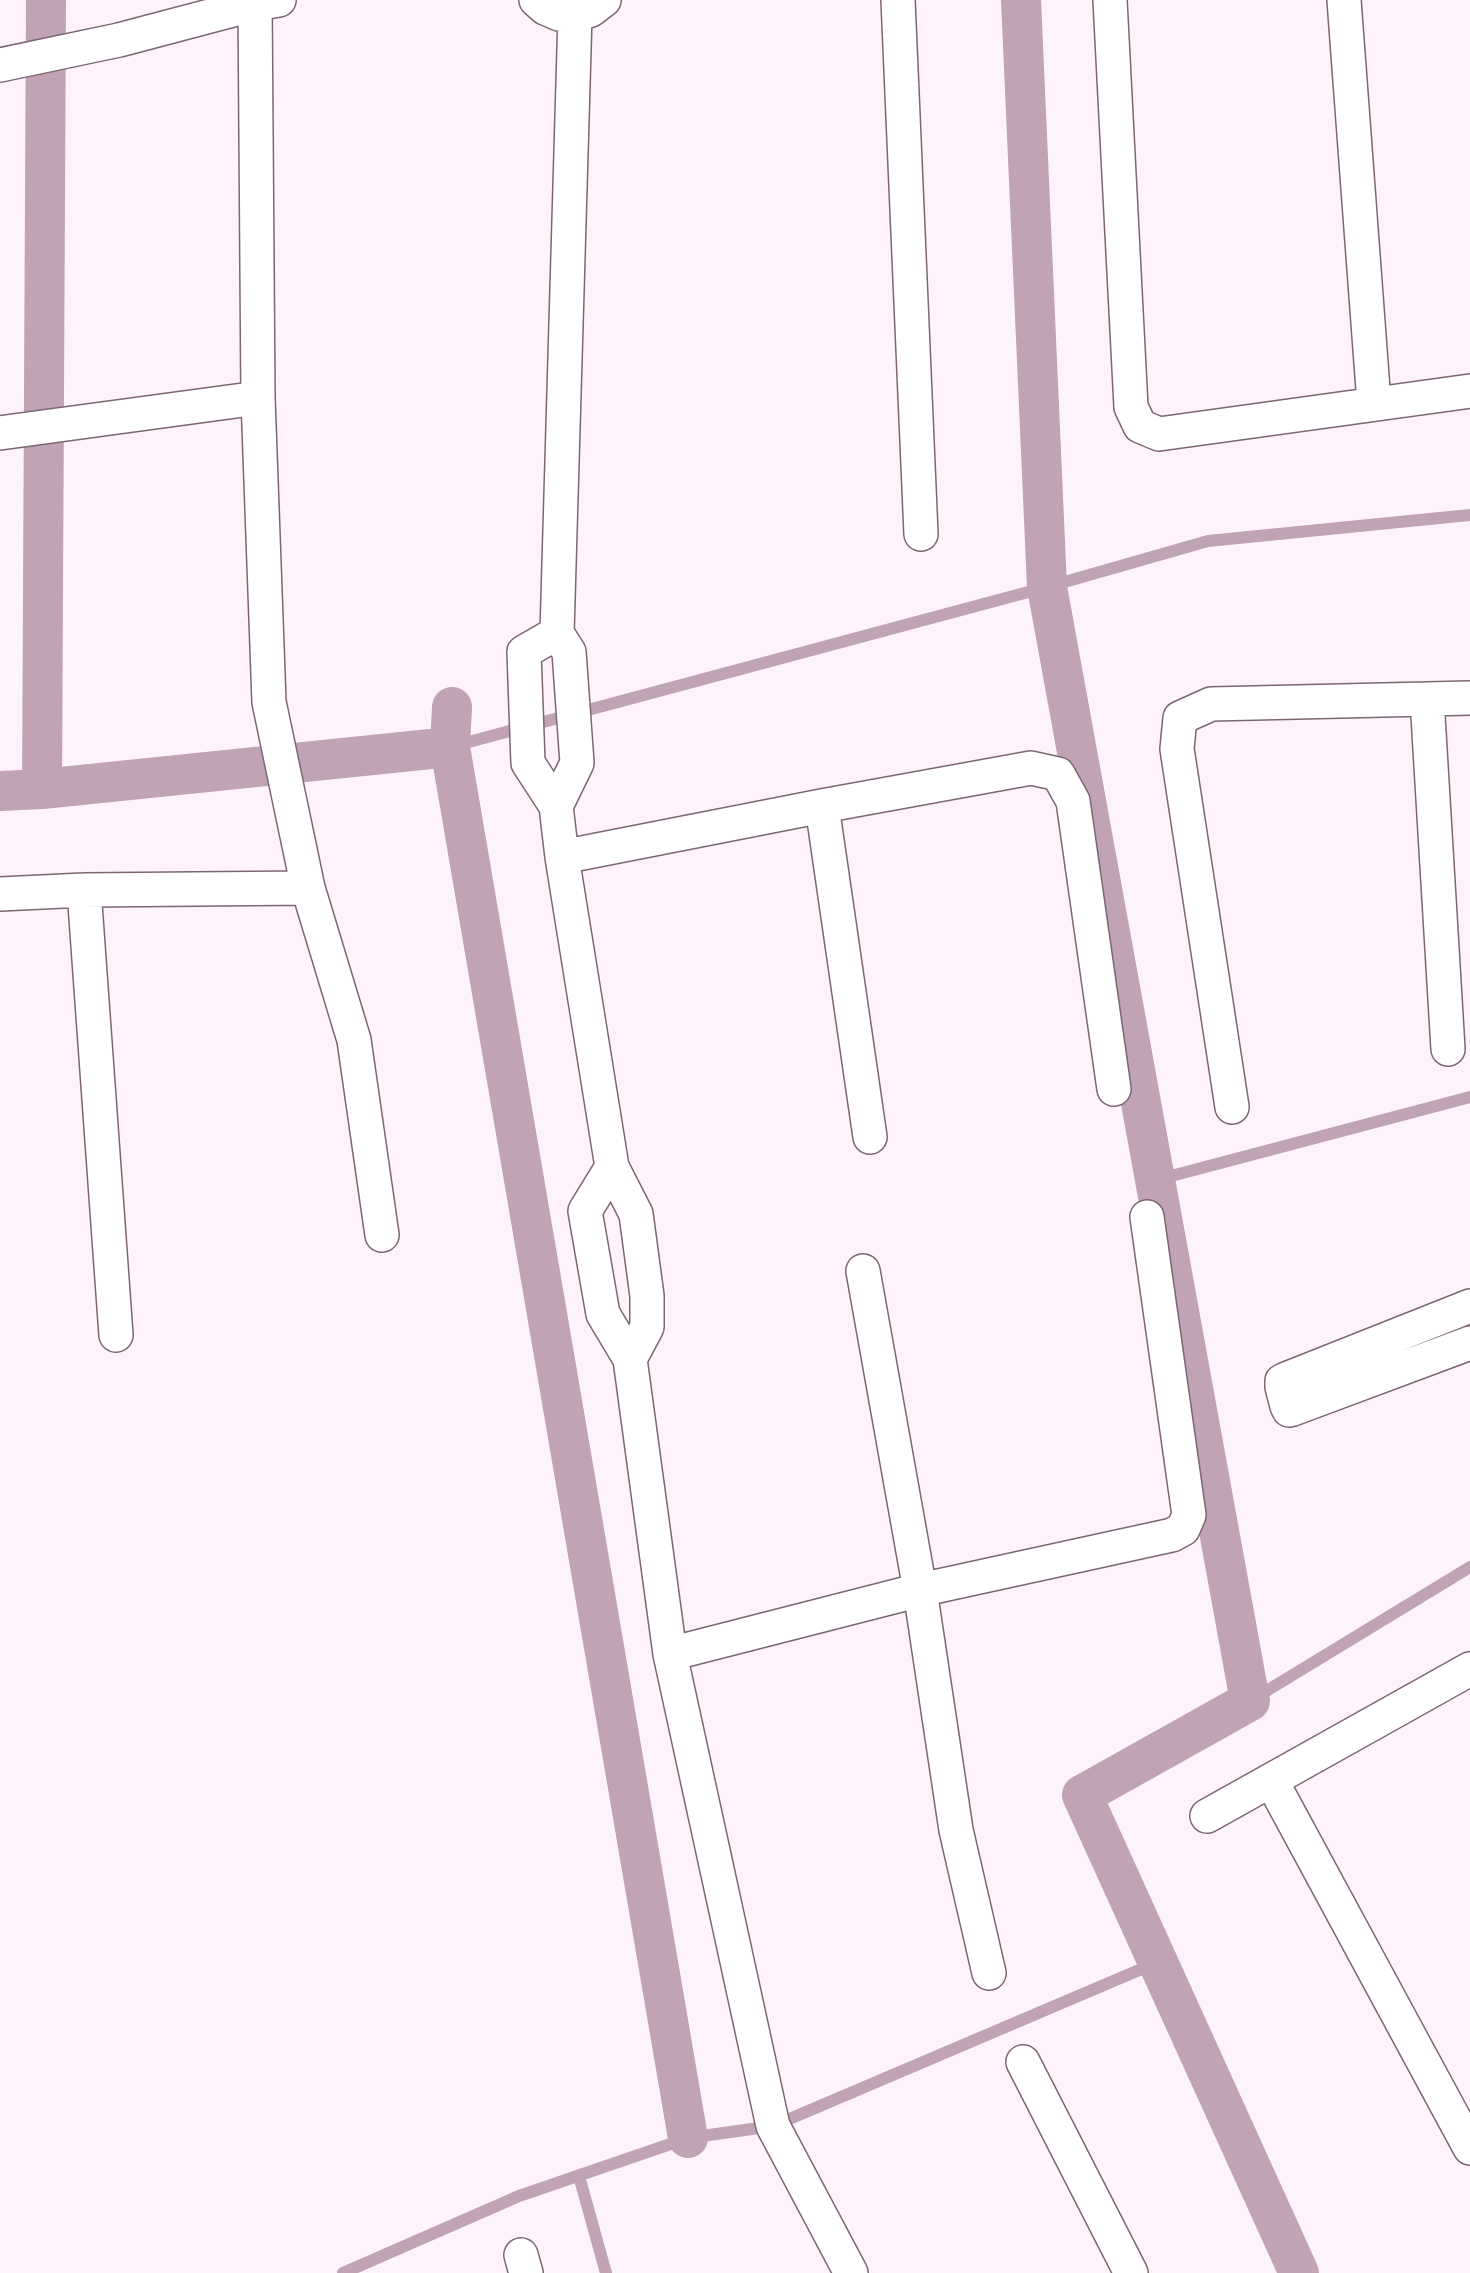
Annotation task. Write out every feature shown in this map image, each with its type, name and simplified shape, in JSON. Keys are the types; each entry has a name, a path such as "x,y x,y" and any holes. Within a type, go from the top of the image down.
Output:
{"street":[{"path":"536,0 545,8 559,14 575,15 591,10 604,0"},
{"path":"898,0 921,534"},
{"path":"1110,0 1131,407 1140,426 1159,434 1470,391"},
{"path":"1344,0 1374,403"},
{"path":"12,63 119,40 263,1 258,398 269,702 308,888 354,1040 382,1235"},
{"path":"556,806 576,763 569,652 557,633 575,15"},
{"path":"11,431 258,398"},
{"path":"557,633 524,652 528,763 556,806 562,857 612,1167 636,1214 647,1296 647,1327 630,1359"},
{"path":"1232,1107 1177,749 1180,718 1211,704 1470,698"},
{"path":"1427,699 1448,1049"},
{"path":"562,857 1031,768 1058,774 1073,801 1114,1089"},
{"path":"822,806 870,1137"},
{"path":"0,894 84,890 308,888"},
{"path":"84,890 116,1335"},
{"path":"612,1167 585,1211 603,1314 630,1359 670,1654 773,2126 851,2273"},
{"path":"670,1654 920,1590 1172,1535 1183,1529 1189,1515 1146,1217"},
{"path":"863,1271 920,1590 956,1830 989,1973"},
{"path":"1470,1306 1282,1381 1287,1406 1289,1410 1293,1409 1470,1343"},
{"path":"1207,1816 1271,1780 1466,1680"},
{"path":"1271,1780 1470,2148"},
{"path":"1023,2062 1131,2273"}],"waterway":[{"path":"42,789 46,0"},
{"path":"1021,0 1047,587 1250,1701 1082,1795 1299,2273"},
{"path":"450,747 1047,587 1208,541 1470,515"},
{"path":"452,707 450,747 688,2138"},
{"path":"0,791 42,789 450,747"},
{"path":"1156,1180 1470,1097"},
{"path":"1250,1701 1470,1567"},
{"path":"343,2273 519,2196 688,2138 773,2126 1158,1962"},
{"path":"579,2176 606,2273"}]}
